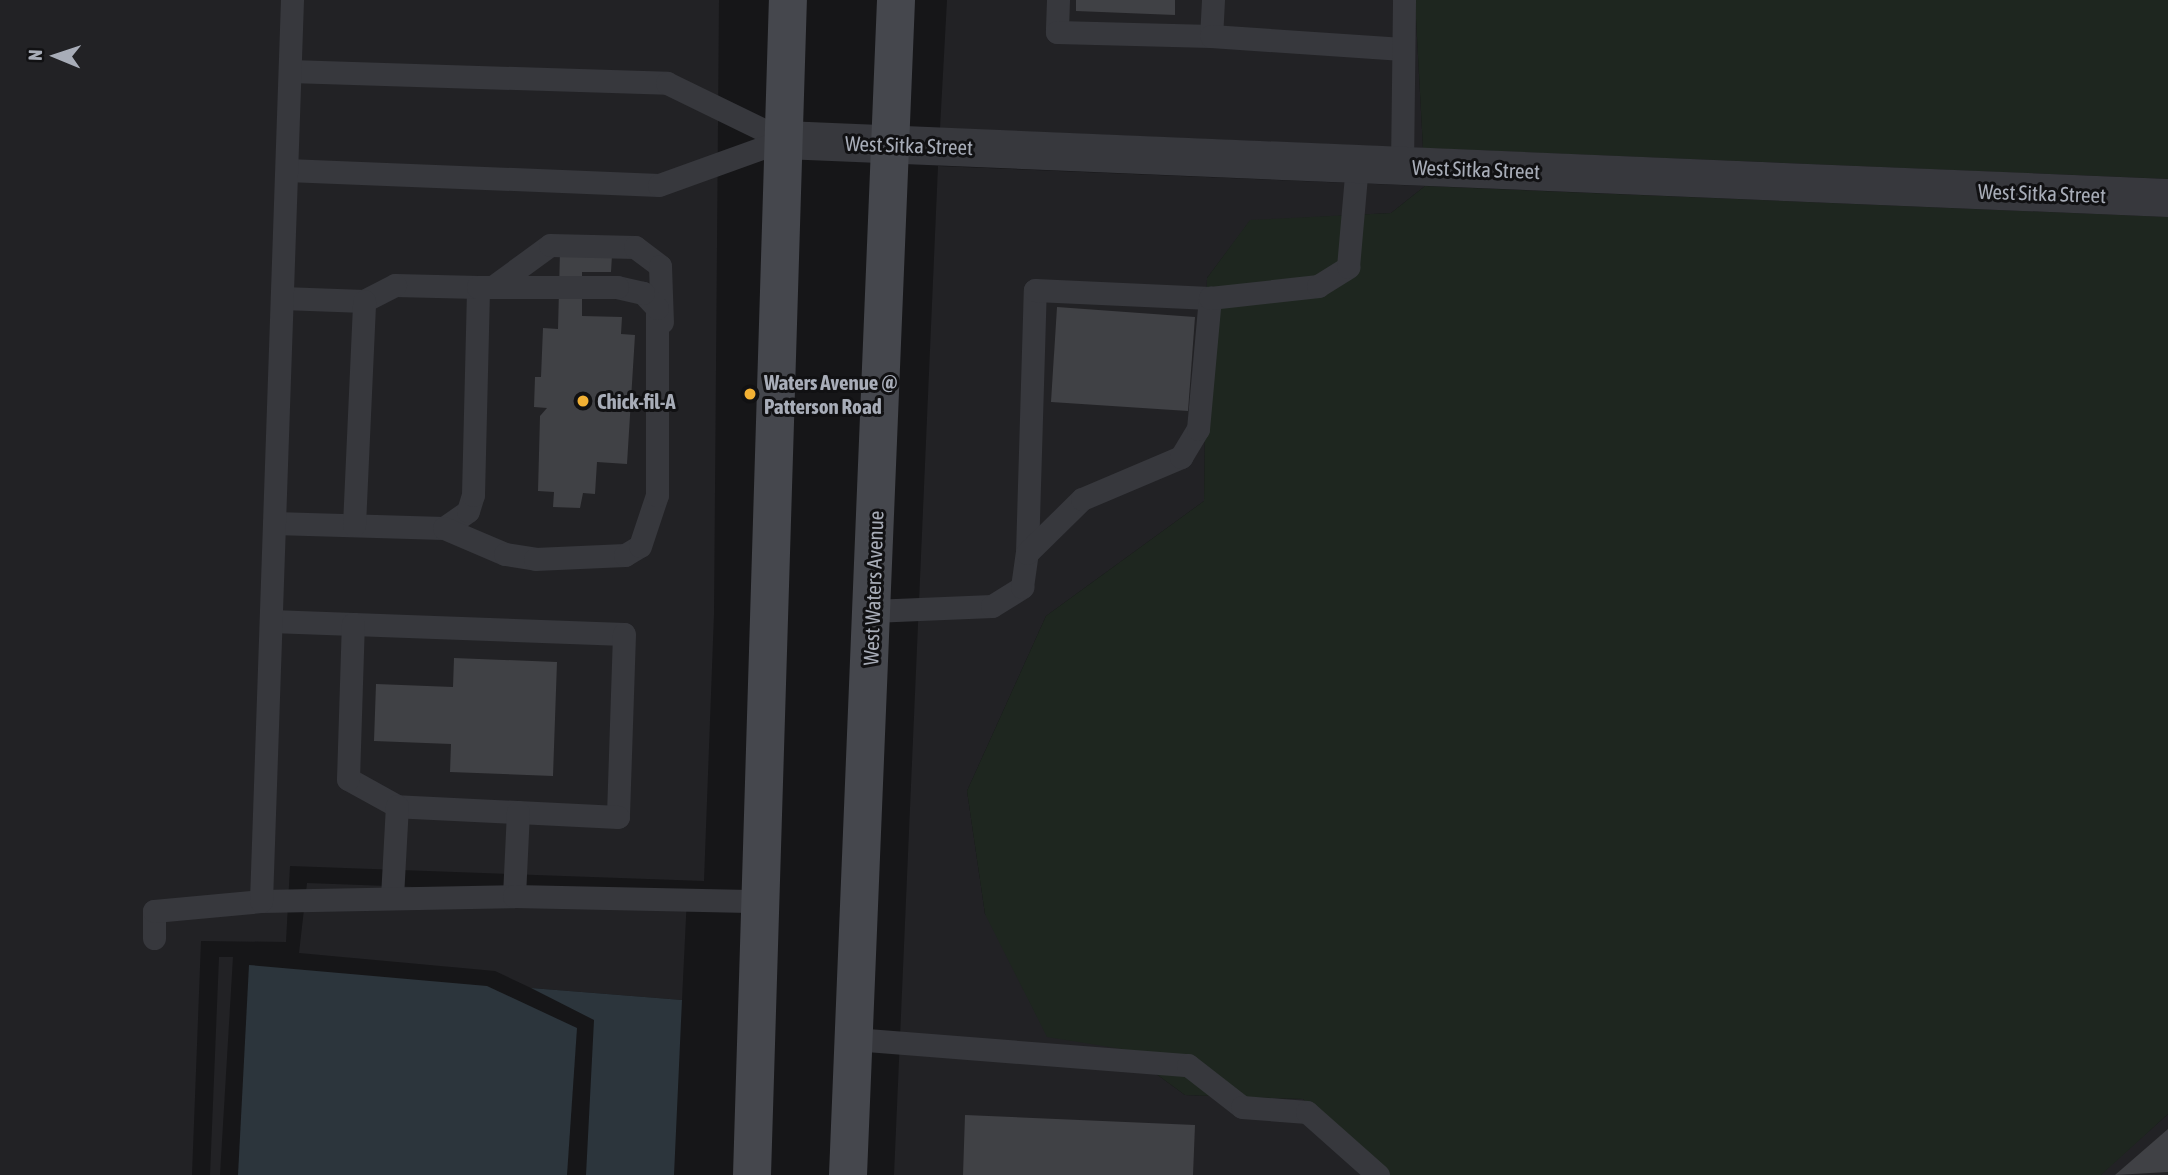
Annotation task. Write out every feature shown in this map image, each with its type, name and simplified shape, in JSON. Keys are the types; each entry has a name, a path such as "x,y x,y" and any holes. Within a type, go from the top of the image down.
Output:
{"main road":[{"path":"752,1175 761,901 766,563 788,0"},
{"name":"West Waters Avenue","path":"848,1175 896,0"}],"street":[{"name":"West Sitka Street","path":"784,140 2168,198"}],"lane":[{"path":"261,901 292,0"},
{"path":"1058,0 1057,32 1211,36 1403,49"},
{"path":"1211,36 1213,0"},
{"path":"1402,166 1404,0"},
{"path":"290,71 667,83 784,140"},
{"path":"287,170 659,185 784,140"},
{"path":"872,611 992,606 1023,587 1027,554 1035,290 1210,298 1318,285 1348,267 1357,164"},
{"path":"274,523 444,528 506,554 535,559 625,555 640,547 657,495 662,332 660,266 635,247 550,245 486,286"},
{"path":"282,298 364,301 395,285 643,293 657,308 662,332"},
{"path":"444,528 468,511 473,495 486,286"},
{"path":"1027,554 1082,499 1181,457 1198,429 1210,298"},
{"path":"354,525 364,301"},
{"path":"271,621 353,624 624,634 618,817 397,806 348,779 353,624"},
{"path":"392,897 397,806"},
{"path":"514,896 518,812"},
{"path":"154,938 154,911 261,901 514,896 761,901"},
{"path":"854,1039 1188,1065 1242,1107 1307,1112 1378,1175"}],"shaded area":[{"path":"0,0 719,0 714,614 704,881 290,866 286,942 201,941 192,1175 0,1175"},
{"path":"947,0 1415,0 1423,148 940,128"},
{"path":"1415,0 2168,0 2168,179 1423,148"},
{"path":"938,166 1425,186 1391,213 1250,221 1207,278 1204,501 1046,616 967,791 985,914 1122,1049 1185,1095 1303,1099 1387,1175 894,1175"},
{"path":"1425,186 2168,217 2168,1114 2101,1175 1387,1175 1303,1099 1185,1095 1122,1049 1047,1037 985,914 967,791 1046,616 1204,501 1207,278 1250,220 1391,213"},
{"path":"307,883 687,897 682,1000 531,988 495,971 299,953"},
{"path":"219,957 233,957 220,1175 210,1175"},
{"path":"249,965 487,986 577,1028 567,1175 238,1175"},
{"path":"531,988 682,1000 674,1175 586,1175 594,1020"},
{"path":"2168,1114 2168,1175 2101,1175 2102,1173"}],"building":[{"path":"1076,0 1175,0 1175,15 1076,11"},
{"name":"Chick-fil-A","path":"560,251 612,255 611,272 582,272 582,316 622,317 621,334 635,335 627,464 597,462 595,494 583,493 580,508 553,507 554,492 538,491 540,416 547,408 534,407 535,377 541,377 543,328 558,329"},
{"path":"1057,307 1195,317 1188,411 1051,402"},
{"path":"454,658 557,662 553,776 450,772 451,744 374,741 376,684 453,687"},
{"path":"965,1115 1195,1125 1193,1175 963,1175"},
{"path":"2168,1129 2168,1172 2115,1175"}],"place":[{"name":"Waters Avenue @ Patterson Road","path":"750,394"},
{"name":"Chick-fil-A","path":"583,401"}]}
